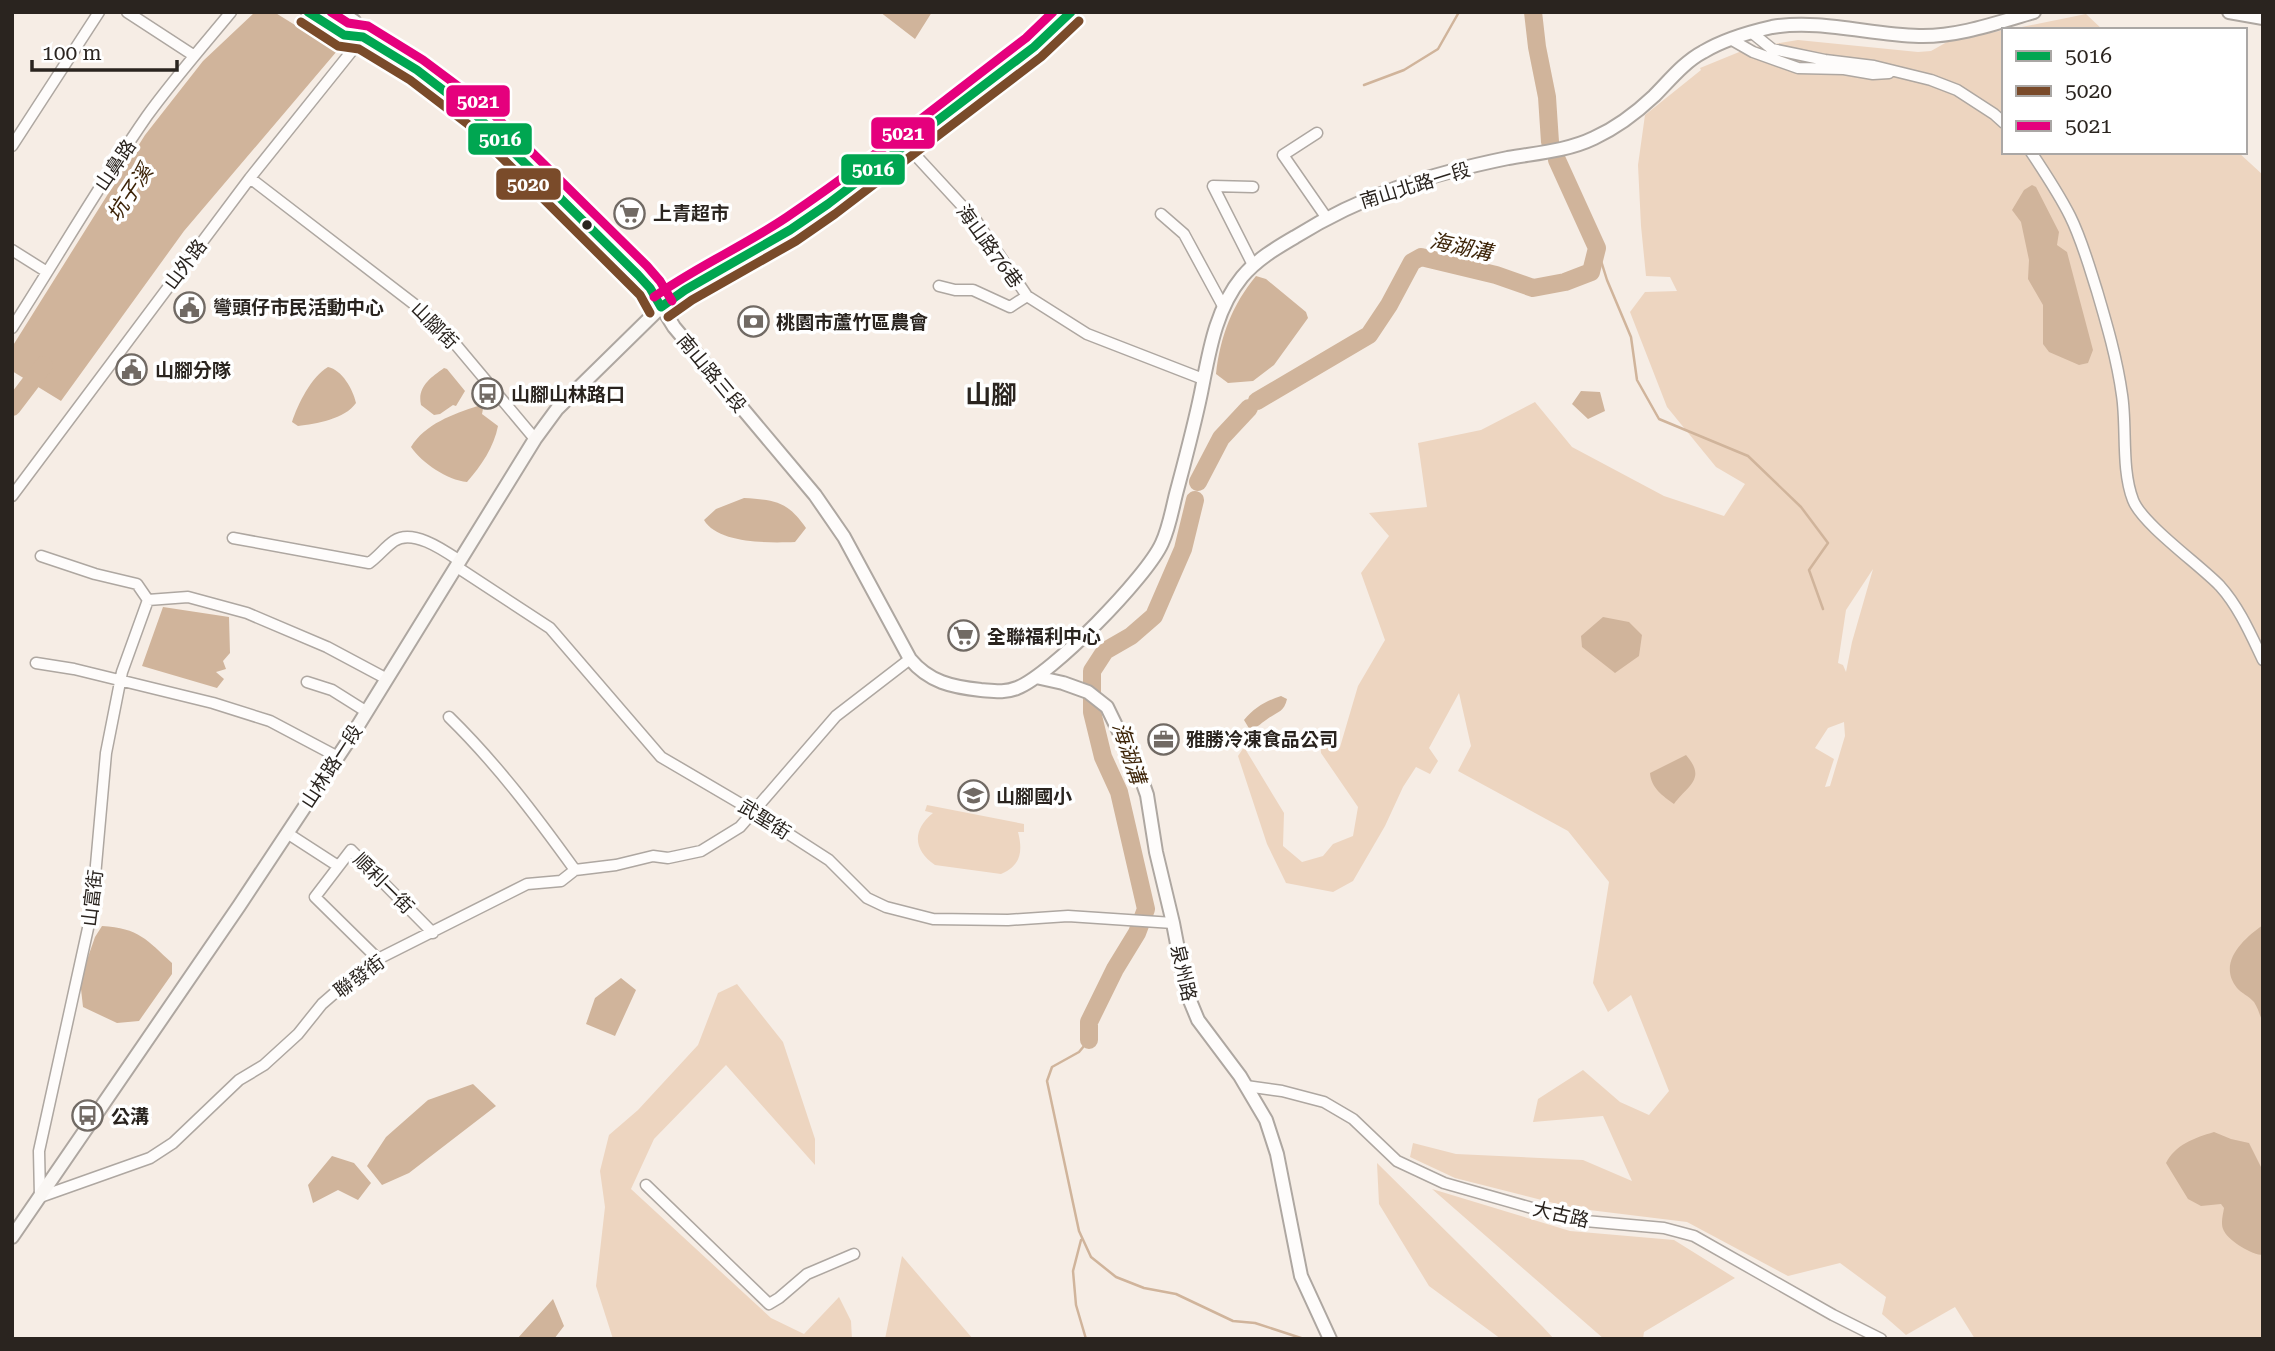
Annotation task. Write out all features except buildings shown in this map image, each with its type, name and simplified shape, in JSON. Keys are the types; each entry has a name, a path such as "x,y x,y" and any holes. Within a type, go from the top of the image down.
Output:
{"main road":[{"name":"山林路一段","path":"12,1237 338,757 535,439 557,409 661,307 790,230 828,204 1034,47 1071,12"}],"street":[{"path":"12,146 99,12"},
{"path":"127,12 193,55"},
{"name":"山鼻路","path":"12,328 107,175 193,55 231,12"},
{"name":"南山路三段","path":"308,12 344,35 363,37 436,84 477,116 638,275 650,288 674,327 718,382 815,495 844,537 910,659 921,672 937,681 960,688 1003,692 1020,687 1036,677"},
{"name":"南山路三段","path":"340,12 354,21 363,37"},
{"name":"南山北路一段","path":"1036,677 1116,603 1155,558 1164,537 1194,426 1203,379 1223,306 1235,286 1253,265 1326,217 1368,198 1436,175 1575,146 1594,138 1623,122 1702,52 1751,32 1800,24 1920,36 1977,28 2034,12"},
{"path":"2229,12 2263,18"},
{"path":"1751,32 1772,49 1825,60 1874,66 1931,80 1957,90 2002,121"},
{"name":"山外路","path":"12,496 250,178 363,37"},
{"path":"1732,40 1753,52 1798,68 1844,69 1873,74 1896,72"},
{"path":"1317,133 1283,155 1326,217"},
{"name":"海山路76巷","path":"906,145 977,222 1027,296 1087,334 1203,379"},
{"path":"2032,154 2071,217 2084,247 2117,359 2123,398 2125,459 2133,502 2154,526 2222,589 2244,622 2263,660"},
{"name":"山腳街","path":"250,178 436,321 535,439"},
{"path":"1253,187 1213,186 1253,265"},
{"path":"1160,214 1184,233 1223,306"},
{"path":"12,250 47,272"},
{"path":"939,286 955,290 973,290 1010,307 1027,296"},
{"name":"武聖街","path":"233,538 369,563 396,539 418,538 435,544 550,628 661,757 829,860 867,898 886,907 933,919 961,921 1068,916 1173,923"},
{"path":"41,556 94,574 137,584 148,600 188,597 247,613 327,647 387,679"},
{"name":"山富街","path":"40,1197 39,1151 92,910 106,753 121,681 148,600"},
{"name":"聯發街","path":"40,1197 150,1158 173,1143 239,1080 264,1065 298,1034 322,1003 378,959 527,884 561,881 575,870 616,865 653,856 668,858 701,851 740,827 836,716 910,659"},
{"path":"36,663 74,669 214,703 270,721 338,757"},
{"name":"泉州路","path":"1036,677 1063,683 1091,695 1107,707 1145,789 1186,990 1193,1010 1266,1119 1301,1276 1330,1339"},
{"path":"307,682 332,690 367,712"},
{"path":"449,717 482,750 534,813 575,870"},
{"path":"287,833 338,866 315,897 378,959"},
{"name":"順利一街","path":"338,866 351,849 433,933"},
{"name":"大古路","path":"1246,1086 1282,1091 1324,1102 1353,1119 1397,1161 1444,1184 1574,1220 1664,1228 1694,1236 1842,1320 1881,1339"},
{"path":"646,1185 769,1304 807,1274 855,1254"}],"shaded area":[{"path":"2086,14 2101,28 2017,28"},
{"path":"2002,30 2002,154 2240,154 2263,175 2263,1339 1975,1339 1955,1307 1906,1335 1882,1314 1886,1297 1840,1263 1788,1276 1687,1222 1573,1208 1455,1178 1410,1157 1413,1143 1456,1154 1583,1160 1632,1181 1603,1116 1533,1122 1538,1099 1583,1070 1620,1102 1649,1115 1669,1091 1631,995 1608,1012 1593,983 1609,882 1568,831 1458,771 1471,746 1459,693 1429,748 1438,761 1430,774 1416,767 1353,881 1333,892 1286,883 1267,844 1238,756 1244,747 1284,813 1283,846 1302,862 1323,856 1333,844 1353,836 1358,807 1321,753 1320,738 1340,747 1358,686 1385,640 1361,573 1389,536 1369,513 1427,507 1418,443 1481,430 1535,402 1572,447 1664,496 1724,516 1745,484 1716,467 1667,407 1630,312 1645,292 1677,291 1670,277 1646,276 1638,165 1645,115 1701,70 1700,68 1749,48 1798,40 1931,51 1947,42","holes":["1873,569 1846,672 1843,665 1838,663 1846,610","1844,722 1845,736 1830,786 1825,787 1834,759 1815,748 1828,728"]},
{"path":"927,805 1024,824 1024,832 1018,832 1020,852 1013,867 1001,874 935,865 922,853 918,840 921,826 933,813 925,811"},
{"path":"737,984 783,1042 815,1139 815,1165 726,1065 654,1139 631,1189 771,1318 804,1334 839,1297 851,1321 852,1339 613,1339 596,1286 605,1207 600,1171 609,1135 638,1110 698,1045 718,993"},
{"path":"1377,1163 1554,1339 1501,1339 1429,1286 1379,1204"},
{"path":"1432,1189 1570,1231 1674,1240 1735,1278 1644,1332 1643,1339 1604,1339"},
{"path":"902,1256 973,1339 885,1339"}],"water":[{"path":"255,12 353,12 337,51 184,231 61,401 12,371 12,347 145,135 203,61"},
{"path":"880,12 932,12 915,39"},
{"path":"2032,185 2036,187 2059,232 2057,245 2067,252 2093,350 2088,363 2079,365 2049,352 2043,344 2043,305 2028,279 2029,260 2021,222 2012,210 2024,190"},
{"path":"1256,276 1266,279 1306,312 1308,318 1274,365 1253,381 1228,383 1216,374 1221,347 1228,322 1240,298"},
{"path":"328,367 338,372 346,381 356,403 338,417 298,426 292,422 302,399 316,377"},
{"path":"444,368 465,391 456,406 434,415 421,405 421,393 430,379"},
{"path":"1581,391 1600,392 1605,411 1588,419 1572,404"},
{"path":"478,406 483,409 482,414 498,426 486,456 467,482 436,470 411,447 432,426"},
{"path":"744,498 780,504 793,512 806,528 795,542 759,542 721,534 704,520 716,509"},
{"path":"163,607 229,617 230,653 223,661 226,669 216,672 224,679 217,688 142,666"},
{"path":"1603,617 1629,622 1642,635 1639,656 1615,673 1582,647 1581,636"},
{"path":"1281,696 1287,699 1282,710 1250,730 1244,720 1248,715 1261,705"},
{"path":"1686,755 1695,770 1695,776 1674,804 1655,787 1650,773"},
{"path":"2263,925 2263,1023 2254,1002 2237,988 2230,970 2235,952"},
{"path":"102,926 125,929 142,937 172,963 172,974 139,1021 117,1023 83,1007 80,980 95,937"},
{"path":"621,978 636,990 615,1036 586,1024 595,998"},
{"path":"473,1084 496,1106 409,1173 382,1185 367,1166 386,1137 428,1100"},
{"path":"2214,1132 2249,1143 2263,1171 2263,1255 2247,1250 2227,1235 2222,1225 2224,1208 2221,1204 2201,1206 2188,1199 2166,1163 2180,1147"},
{"path":"332,1156 354,1163 371,1183 358,1200 338,1190 313,1203 308,1185"},
{"path":"553,1299 564,1326 554,1339 517,1339"}],"pier":[{"path":"274,12 357,12 337,51"}],"waterway":[{"path":"1364,85 1404,70 1438,49 1459,12"},
{"name":"海湖溝","path":"1533,12 1547,97 1550,142"},
{"name":"海湖溝","path":"1257,401 1369,335 1412,262 1421,257 1496,275 1533,288 1565,282 1591,272 1597,248 1557,160"},
{"path":"1597,248 1631,337 1637,380 1659,419 1748,456 1801,507 1828,543 1809,570 1823,609"},
{"name":"坑子溪","path":"12,407 44,365"},
{"name":"海湖溝","path":"1198,482 1221,438 1249,408"},
{"name":"海湖溝","path":"1089,1040 1089,1022 1115,969 1137,933 1146,909 1119,792 1103,757 1092,712 1092,671 1105,651 1131,636 1154,616 1183,549 1195,500"},
{"path":"1089,1040 1079,1052 1052,1067 1047,1081 1079,1231 1091,1257 1116,1277 1144,1288 1176,1294 1233,1321 1255,1323 1304,1339"},
{"path":"1081,1240 1073,1271 1076,1305 1086,1339"}],"transit line":[{"name":"5016","path":"308,12 344,35 363,37 417,70 477,116 638,275 650,288 661,307"},
{"name":"5021","path":"331,12 348,23 368,26 423,60 486,107 647,266 672,301"},
{"name":"5021","path":"654,297 771,228 818,196 1026,38 1053,12"},
{"name":"5016","path":"661,307 685,290 790,230 828,204 1034,47 1071,12"},
{"name":"5020","path":"668,317 692,300 796,241 835,214 1041,57 1079,21"},
{"name":"5020","path":"301,22 338,46 359,49 410,80 469,125 640,295 650,313"}],"place":[{"name":"上青超市","path":"630,213"},
{"name":"彎頭仔市民活動中心","path":"190,307"},
{"name":"桃園市蘆竹區農會","path":"753,322"},
{"name":"山腳分隊","path":"132,370"},
{"name":"山腳山林路口","path":"488,394"},
{"name":"全聯福利中心","path":"964,636"},
{"name":"雅勝冷凍食品公司","path":"1163,739"},
{"name":"山腳國小","path":"973,796"},
{"name":"公溝","path":"88,1116"}],"district":[{"name":"山腳","path":"991,395"}]}
